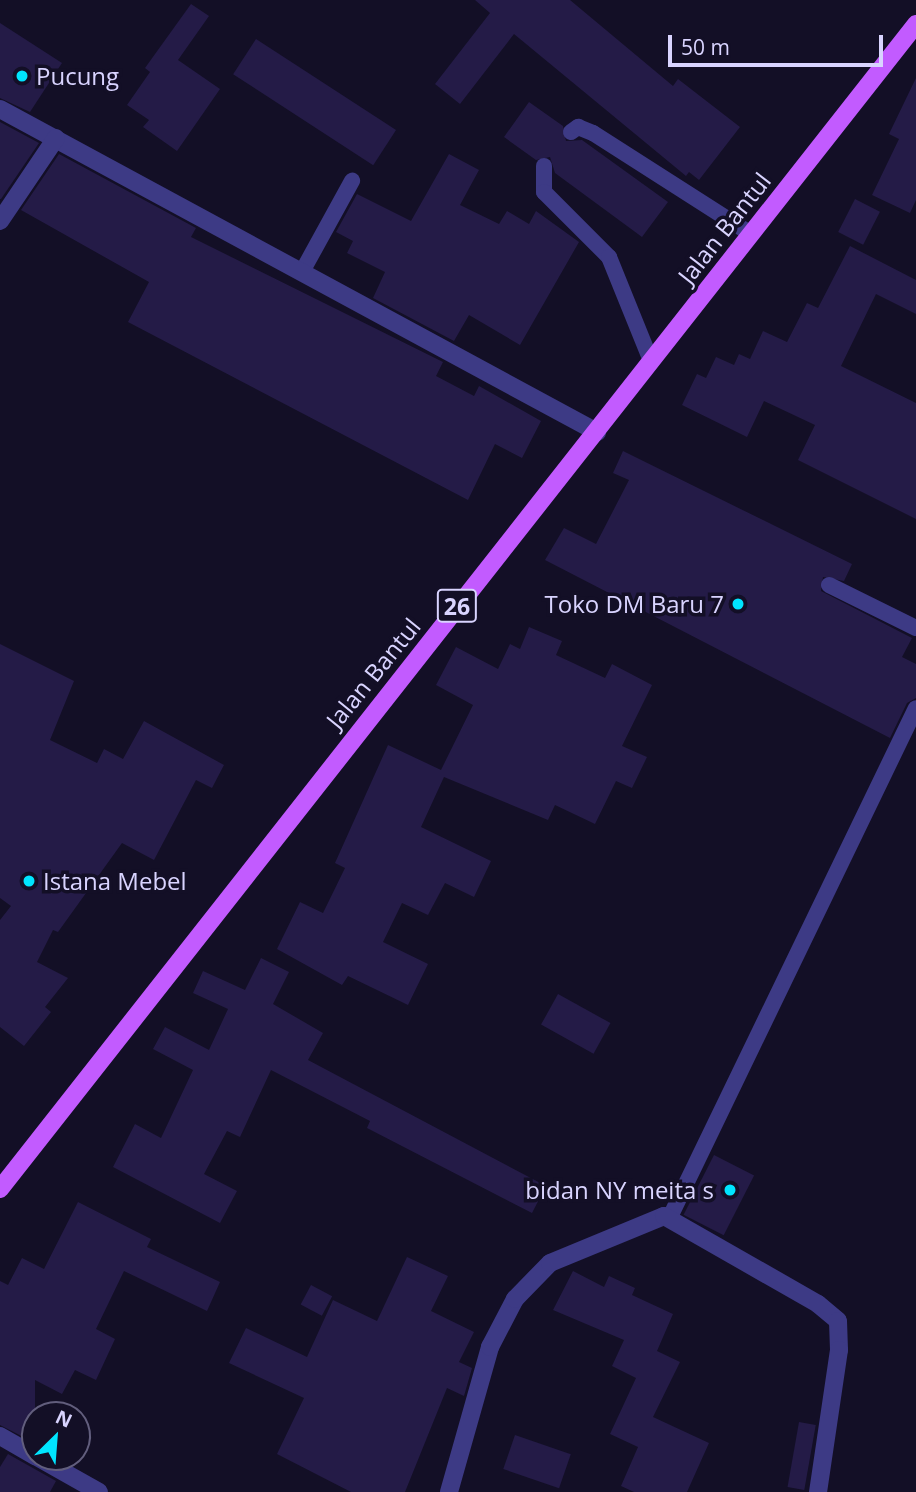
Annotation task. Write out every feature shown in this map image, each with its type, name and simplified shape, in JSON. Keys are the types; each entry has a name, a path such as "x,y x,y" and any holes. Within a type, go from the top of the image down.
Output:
{"main road":[{"name":"Jalan Bantul","path":"0,1189 916,24"}],"street":[{"path":"0,109 303,270 597,432"},
{"path":"0,221 56,138"},
{"path":"449,1492 490,1347 515,1299 550,1263 649,1219 670,1217 838,1321 839,1350 818,1492"},
{"path":"0,1436 21,1448"},
{"path":"62,1471 99,1492"}],"lane":[{"path":"570,132 578,127 593,133 751,234"},
{"path":"544,166 544,192 609,257 651,361"},
{"path":"303,270 352,181"},
{"path":"829,585 916,628"},
{"path":"670,1217 916,708"}],"building":[{"path":"475,0 570,0 673,86 678,79 740,127 699,180 689,172 686,176 514,34 460,104 435,84 490,13"},
{"path":"191,4 209,16 178,60 220,89 177,151 143,127 149,120 127,105 150,72 145,68"},
{"path":"0,23 62,63 30,112 0,98"},
{"path":"256,39 396,130 373,165 233,74"},
{"path":"916,78 916,200 910,213 872,195 899,139 889,134"},
{"path":"529,102 563,126 566,141 582,140 668,202 642,237 555,173 550,157 536,160 504,137"},
{"path":"0,122 39,143 1,199 0,199"},
{"path":"59,154 196,228 191,237 443,362 436,376 474,396 479,386 541,421 522,458 495,444 468,500 128,322 149,282 21,210"},
{"path":"449,154 479,170 460,205 499,224 507,211 529,224 536,211 579,242 520,345 469,315 454,341 373,298 385,272 347,253 353,241 336,232 357,194 411,221"},
{"path":"855,199 880,212 863,245 838,232"},
{"path":"850,246 916,280 916,314 876,294 841,366 916,403 916,519 798,460 815,425 764,401 747,437 682,405 697,374 706,378 716,357 734,365 739,354 750,359 763,331 787,342 807,303 818,308"},
{"path":"623,451 852,564 844,581 823,577 821,591 912,638 902,657 916,664 916,698 907,703 890,738 545,560 564,528 596,544 629,480 613,473"},
{"path":"529,627 562,641 556,655 605,678 612,664 652,685 622,746 647,757 632,788 616,781 595,824 555,805 548,820 444,777 421,827 491,861 474,897 445,883 428,915 402,903 383,942 428,964 408,1005 348,976 342,985 277,949 300,902 323,913 345,868 335,863 388,745 441,770 473,705 436,685 456,647 498,669 510,644 520,649"},
{"path":"0,644 74,681 50,740 97,763 104,749 123,759 144,721 224,765 212,788 196,780 154,860 122,843 58,932 53,930 37,962 68,978 45,1007 51,1012 24,1046 0,1027 0,920 11,906 0,898"},
{"path":"261,958 289,972 273,1004 323,1033 308,1060 546,1186 532,1213 367,1128 370,1121 271,1070 240,1137 227,1131 204,1174 237,1191 220,1223 113,1167 135,1124 161,1138 193,1070 153,1049 165,1027 209,1050 228,1009 193,993 203,971 245,990"},
{"path":"558,994 610,1023 594,1054 541,1025"},
{"path":"714,1155 754,1175 724,1235 684,1215"},
{"path":"78,1202 151,1239 147,1247 220,1282 207,1311 124,1271 96,1329 115,1339 96,1380 75,1370 62,1394 35,1380 35,1401 21,1401 21,1436 0,1425 0,1281 8,1285 22,1258 44,1269"},
{"path":"407,1257 448,1276 431,1311 474,1332 459,1362 472,1368 464,1396 447,1388 405,1492 351,1492 277,1454 304,1398 229,1363 246,1328 307,1357 333,1300 377,1321"},
{"path":"573,1271 604,1287 609,1276 635,1288 632,1295 673,1314 657,1351 680,1362 653,1417 709,1443 687,1492 634,1492 621,1486 638,1447 610,1434 636,1378 612,1366 624,1340 553,1310"},
{"path":"311,1285 332,1296 322,1316 301,1304"},
{"path":"799,1422 816,1425 804,1490 788,1487"},
{"path":"515,1435 571,1454 559,1488 503,1469"},
{"path":"8,1454 21,1461 21,1471 38,1471 56,1481 50,1492 0,1492 0,1467"}],"place":[{"name":"Pucung","path":"22,76"},
{"name":"Toko DM Baru 7","path":"738,604"},
{"name":"Istana Mebel","path":"29,881"},
{"name":"bidan NY meita s","path":"730,1190"}]}
